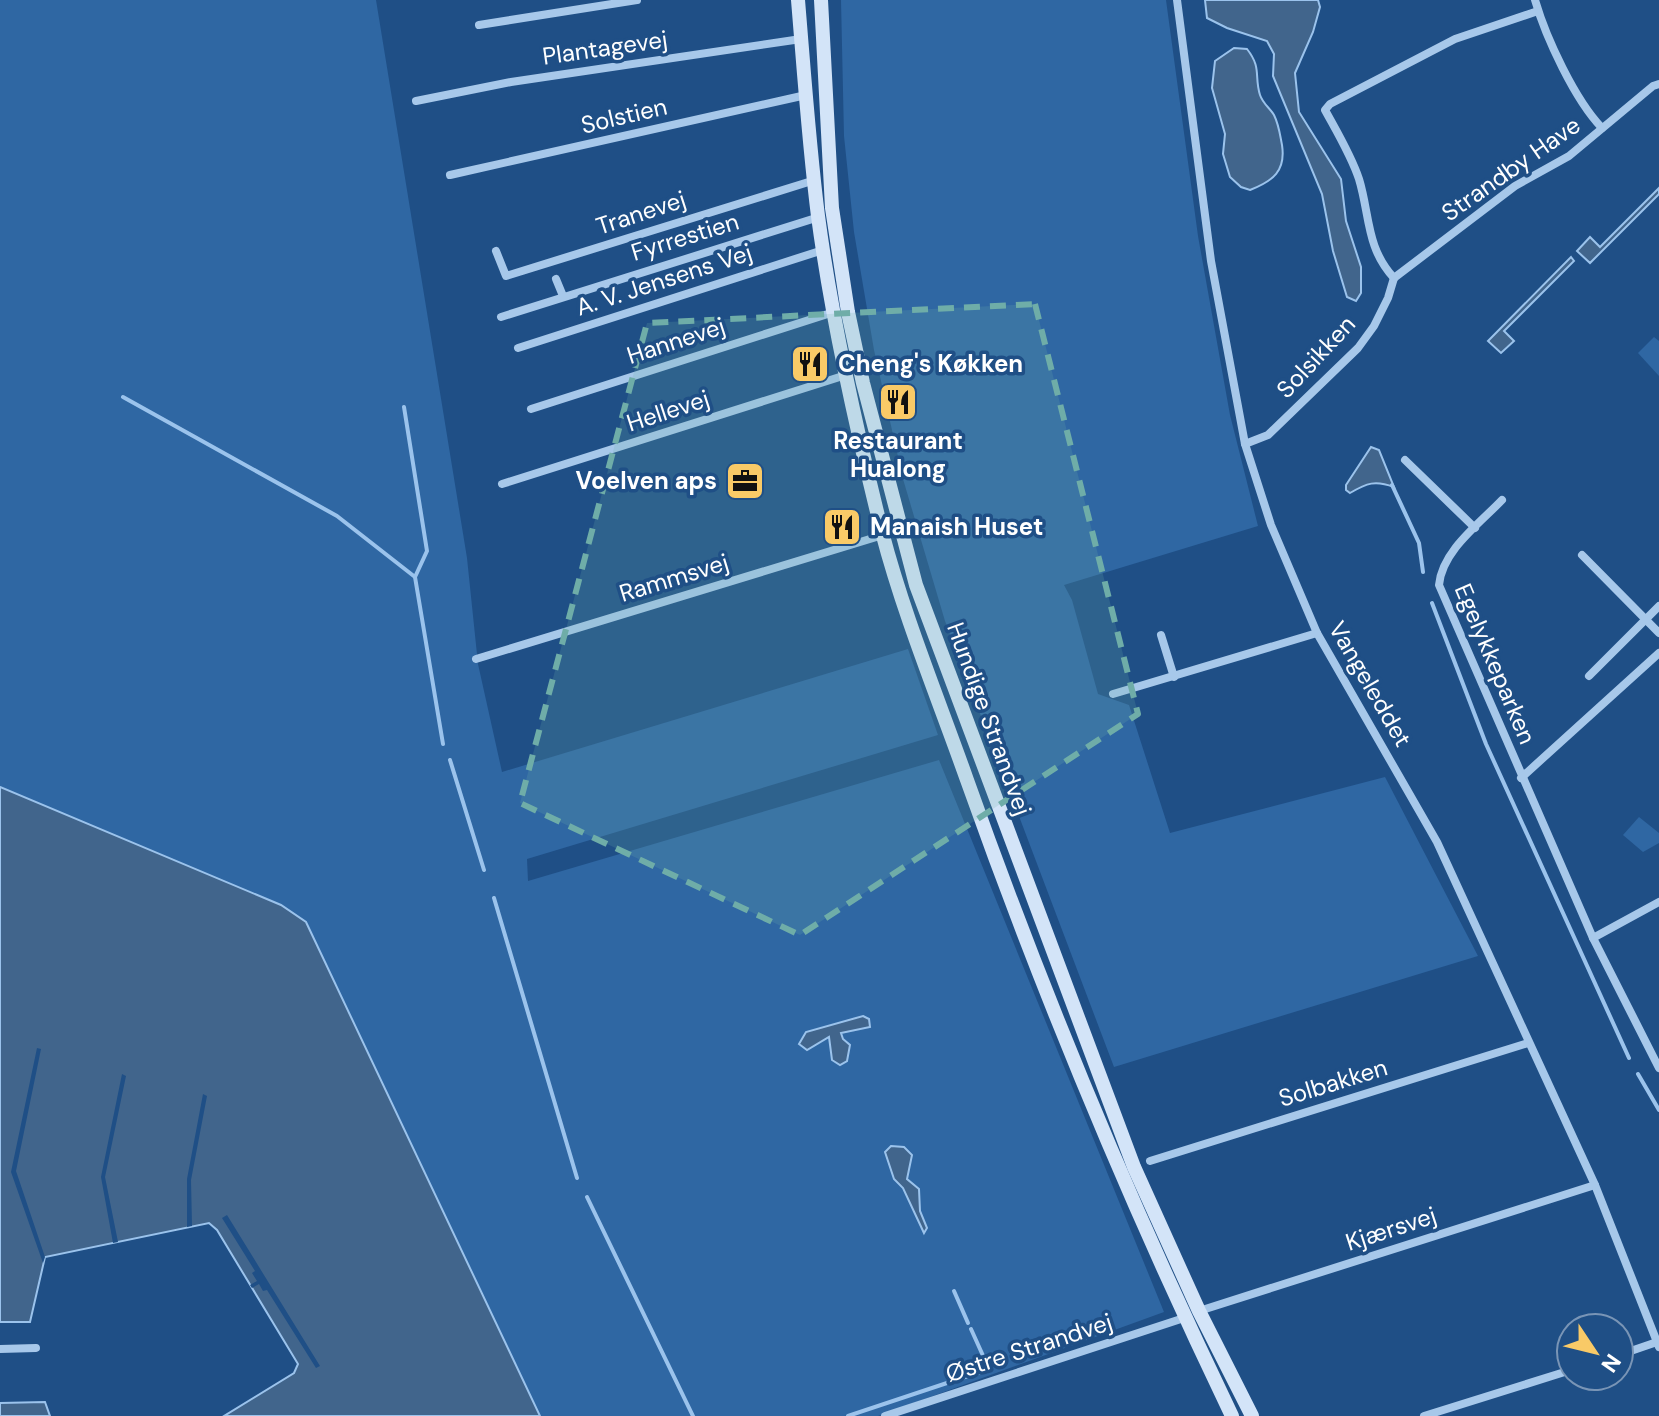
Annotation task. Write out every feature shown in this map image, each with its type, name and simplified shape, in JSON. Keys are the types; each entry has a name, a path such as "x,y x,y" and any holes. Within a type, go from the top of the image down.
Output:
{"main road":[{"name":"Hundige Strandvej","path":"798,0 823,250 846,375 883,535 1005,887 1058,1025 1184,1318 1232,1416"},
{"name":"Hundige Strandvej","path":"821,0 832,208 848,312 863,383 916,585 1134,1167 1199,1311 1252,1416"}],"street":[{"path":"479,25 637,0"},
{"name":"Vangeleddet","path":"1177,0 1209,245 1245,444 1271,525 1317,633 1437,842 1595,1185 1658,1344"},
{"name":"Strandby Have","path":"1535,0 1587,112 1602,128"},
{"path":"1394,278 1376,252 1365,218 1359,180 1325,110 1339,99 1455,39 1538,11"},
{"name":"Plantagevej","path":"416,101 511,82 801,39"},
{"name":"Strandby Have","path":"1394,278 1515,186 1569,156 1659,84"},
{"name":"Solstien","path":"450,175 806,95"},
{"name":"Tranevej","path":"496,251 506,276 815,180"},
{"name":"Fyrrestien","path":"501,317 819,217"},
{"name":"A. V. Jensens Vej","path":"518,348 823,250"},
{"name":"Solsikken","path":"1245,444 1268,435 1358,348 1374,326 1394,278"},
{"path":"556,279 563,296"},
{"name":"Hannevej","path":"531,409 834,312"},
{"name":"Hellevej","path":"502,484 846,375"},
{"path":"1405,460 1475,528"},
{"name":"Egelykkeparken","path":"1502,500 1447,558 1440,570 1439,585 1593,938 1659,1068"},
{"name":"Rammsvej","path":"476,659 883,535"},
{"path":"1582,555 1659,633"},
{"path":"1589,676 1659,606"},
{"path":"1113,694 1317,633"},
{"path":"1161,635 1174,677"},
{"path":"1521,778 1659,653"},
{"path":"1593,938 1659,902"},
{"name":"Solbakken","path":"1150,1161 1528,1043"},
{"name":"Kjærsvej","path":"1199,1311 1595,1185"},
{"name":"Østre Strandvej","path":"885,1416 1184,1318"},
{"path":"1635,1350 1658,1344"},
{"path":"0,1349 36,1348"},
{"path":"1424,1416 1555,1375"}],"highlighted area":[{"path":"1035,304 1138,714 800,935 520,803 647,323"}],"shaded area":[{"path":"0,0 376,0 467,558 478,664 502,772 908,649 938,735 527,859 528,881 939,760 1164,1312 878,1416 540,1416 306,922 280,905 0,787"},
{"path":"841,0 1166,0 1198,236 1230,415 1258,526 1064,585 1072,600 1098,694 1129,705 1170,833 1385,777 1478,956 1114,1067 945,621 903,479 874,350 854,232 844,136"},
{"path":"1205,0 1318,0 1320,7 1313,32 1295,73 1299,112 1341,179 1346,221 1361,267 1361,293 1356,301 1347,297 1333,251 1322,194 1273,76 1274,54 1267,41 1207,18"},
{"path":"1234,48 1247,49 1252,56 1260,95 1276,119 1282,145 1282,162 1276,174 1250,190 1230,177 1223,154 1225,134 1212,88 1215,61"},
{"path":"1659,188 1659,194 1590,263 1577,251 1590,237 1600,247"},
{"path":"1571,257 1574,261 1504,331 1514,341 1501,353 1488,341"},
{"path":"1654,337 1659,341 1659,376 1638,353"},
{"path":"1371,447 1379,450 1394,487 1371,484 1350,493 1346,485"},
{"path":"0,787 281,905 306,922 540,1416 224,1416 294,1373 298,1364 217,1230 209,1223 45,1257 30,1322 0,1322"},
{"path":"1639,817 1659,833 1659,843 1643,852 1623,835"},
{"path":"863,1016 869,1019 870,1027 841,1033 850,1045 847,1061 840,1065 832,1060 829,1037 807,1050 799,1044 806,1032"},
{"path":"891,1146 904,1147 912,1155 907,1179 919,1189 920,1211 927,1228 924,1233 903,1188 894,1179 885,1152"},
{"path":"45,1402 50,1416 0,1416 0,1403"}],"pier":[{"path":"37,1048 41,1049 16,1171 45,1257 43,1263 11,1172"},
{"path":"122,1074 126,1076 105,1177 118,1242 113,1243 101,1177"},
{"path":"203,1094 207,1096 191,1180 192,1226 187,1227 187,1179"},
{"path":"227,1215 320,1366 316,1368 267,1290 263,1291 259,1284 252,1288 250,1285 257,1281 252,1273 255,1271 222,1218"}],"waterway":[{"path":"123,397 337,516 415,577 443,744"},
{"path":"404,407 427,551 415,577"},
{"path":"1392,485 1419,543 1423,572"},
{"path":"1432,603 1486,744 1629,1058"},
{"path":"450,760 484,870"},
{"path":"494,898 577,1178"},
{"path":"1638,1074 1659,1110"},
{"path":"587,1197 693,1416"},
{"path":"954,1291 968,1323"},
{"path":"848,1416 989,1369 971,1329"}],"place":[{"name":"Cheng's Køkken","path":"810,364"},
{"name":"Restaurant Hualong","path":"898,402"},
{"name":"Voelven aps","path":"745,481"},
{"name":"Manaish Huset","path":"842,527"}]}
